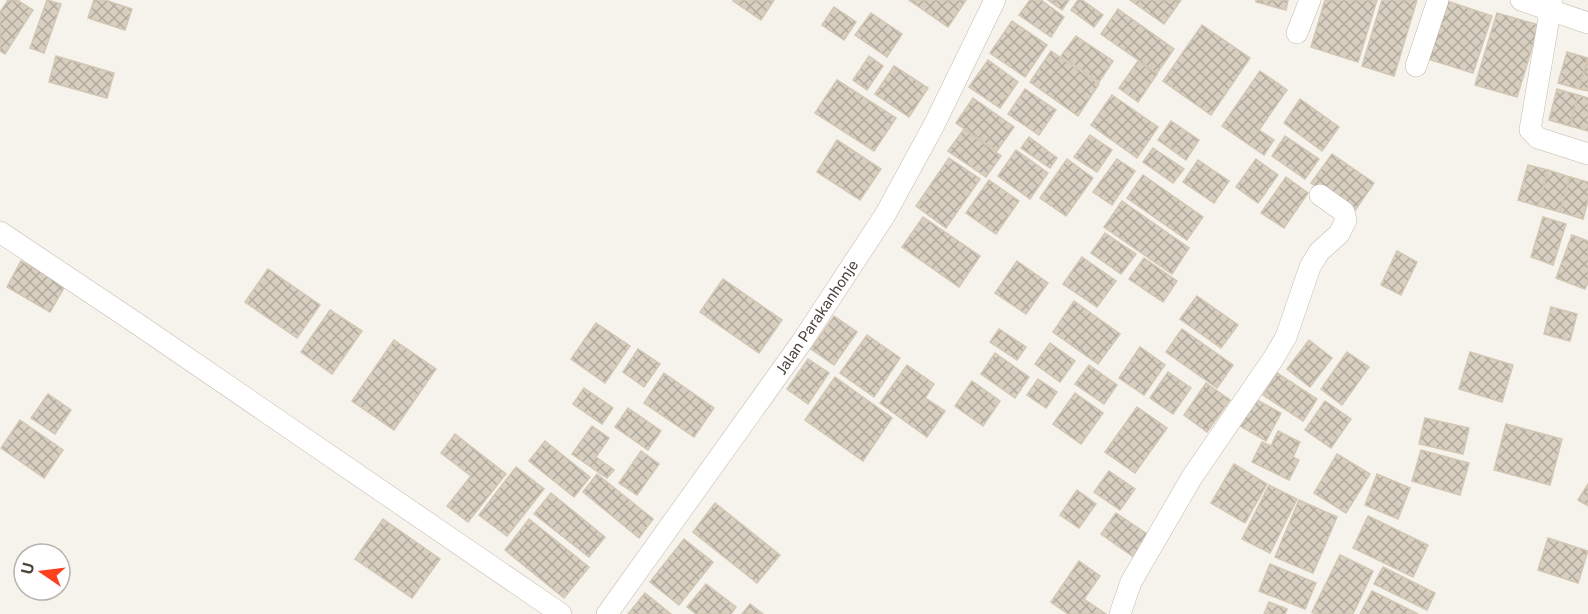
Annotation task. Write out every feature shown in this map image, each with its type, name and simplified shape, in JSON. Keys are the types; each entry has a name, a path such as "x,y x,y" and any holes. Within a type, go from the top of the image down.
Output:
{"street":[{"name":"Jalan Parakanhonje","path":"607,614 801,343 885,215 934,125 995,0"},
{"path":"1297,33 1310,0"},
{"path":"1416,66 1438,0"},
{"path":"1521,0 1551,4 1588,22"},
{"path":"1551,4 1530,130 1538,138 1588,154"},
{"path":"1120,614 1131,582 1192,477 1286,337 1310,267 1319,252 1339,234 1346,220 1333,204"},
{"path":"0,232 152,333 561,614"}],"building":[{"path":"8,0 17,0 33,10 5,54 0,51 0,12"},
{"path":"47,0 61,4 44,53 30,48"},
{"path":"94,0 105,0 132,9 125,30 88,18"},
{"path":"734,0 774,0 761,20"},
{"path":"909,0 966,0 948,27"},
{"path":"1030,0 1041,0 1064,17 1051,37 1019,15"},
{"path":"1048,0 1069,0 1062,10"},
{"path":"1078,0 1082,0 1103,15 1094,27 1071,10"},
{"path":"1130,0 1181,0 1164,24"},
{"path":"1256,0 1288,0 1286,10 1256,2"},
{"path":"1325,0 1377,0 1358,62 1311,47"},
{"path":"1382,0 1417,0 1394,76 1362,66"},
{"path":"1447,1 1492,16 1473,73 1428,59"},
{"path":"834,7 856,22 844,40 822,25"},
{"path":"1118,9 1174,49 1157,73 1101,34"},
{"path":"871,13 902,34 887,57 855,35"},
{"path":"1497,13 1539,25 1517,97 1475,85"},
{"path":"1012,21 1047,45 1025,77 990,53"},
{"path":"1202,25 1250,58 1211,115 1163,81"},
{"path":"1076,36 1113,61 1099,82 1061,56"},
{"path":"1051,51 1099,84 1078,116 1030,82"},
{"path":"1567,52 1588,58 1579,89 1558,83"},
{"path":"56,56 114,73 107,98 49,82"},
{"path":"869,56 883,66 867,90 853,80"},
{"path":"1588,58 1588,91 1579,89"},
{"path":"988,60 1018,82 1000,108 969,87"},
{"path":"1138,61 1157,74 1138,102 1119,88"},
{"path":"894,66 928,88 909,117 875,94"},
{"path":"1260,71 1287,90 1259,130 1274,140 1264,155 1222,126"},
{"path":"837,80 896,118 874,151 815,113"},
{"path":"1025,89 1056,110 1039,135 1008,114"},
{"path":"1557,89 1578,95 1570,126 1549,120"},
{"path":"1112,95 1158,127 1137,158 1091,125"},
{"path":"1578,95 1588,98 1588,131 1570,126"},
{"path":"973,98 1014,127 997,151 956,123"},
{"path":"1300,99 1339,127 1322,151 1284,123"},
{"path":"1171,121 1199,140 1186,160 1158,140"},
{"path":"964,129 1001,156 986,177 948,151"},
{"path":"1090,135 1112,150 1097,172 1074,157"},
{"path":"1285,136 1319,159 1305,179 1272,156"},
{"path":"1029,137 1057,158 1050,168 1021,148"},
{"path":"837,140 881,169 860,200 817,172"},
{"path":"1153,148 1184,169 1173,183 1143,162"},
{"path":"1016,150 1048,173 1030,199 998,176"},
{"path":"1332,154 1374,183 1354,212 1311,183"},
{"path":"949,158 980,179 946,228 916,206"},
{"path":"1067,159 1093,178 1066,216 1040,198"},
{"path":"1117,159 1135,171 1112,205 1093,192"},
{"path":"1256,159 1278,175 1258,203 1236,187"},
{"path":"1198,160 1229,181 1214,203 1183,182"},
{"path":"1528,165 1548,170 1538,206 1518,200"},
{"path":"1548,170 1570,177 1560,212 1538,206"},
{"path":"1143,175 1203,217 1187,240 1127,198"},
{"path":"1286,177 1308,193 1284,228 1261,213"},
{"path":"1570,177 1588,182 1588,201 1583,219 1560,212"},
{"path":"989,180 1019,201 996,234 966,213"},
{"path":"1122,201 1189,248 1172,274 1104,227"},
{"path":"923,217 980,256 959,287 902,247"},
{"path":"1543,217 1566,224 1553,265 1531,257"},
{"path":"1105,233 1136,254 1121,274 1091,253"},
{"path":"1572,235 1588,241 1588,282 1585,289 1556,278"},
{"path":"1397,251 1417,262 1401,295 1381,285"},
{"path":"1082,257 1116,281 1097,307 1063,284"},
{"path":"1144,258 1177,281 1163,302 1129,279"},
{"path":"21,261 65,286 50,312 7,287"},
{"path":"1017,261 1048,283 1026,314 995,293"},
{"path":"268,269 320,305 297,338 245,302"},
{"path":"723,279 782,320 759,353 700,312"},
{"path":"1197,296 1238,325 1221,348 1180,319"},
{"path":"1074,301 1120,334 1098,364 1053,332"},
{"path":"1551,307 1577,314 1570,341 1544,334"},
{"path":"330,310 362,331 332,374 301,352"},
{"path":"834,316 857,332 834,365 811,349"},
{"path":"596,323 630,346 605,383 571,359"},
{"path":"999,329 1026,347 1017,360 990,342"},
{"path":"1182,329 1233,365 1217,388 1166,352"},
{"path":"867,335 900,358 874,397 840,373"},
{"path":"394,340 436,369 394,430 352,401"},
{"path":"1309,340 1332,358 1310,387 1287,369"},
{"path":"1050,343 1075,361 1060,382 1035,364"},
{"path":"1140,347 1165,365 1144,395 1119,378"},
{"path":"638,349 660,364 644,387 623,372"},
{"path":"1347,352 1369,367 1342,405 1321,389"},
{"path":"1470,352 1513,365 1502,402 1459,389"},
{"path":"995,353 1029,377 1015,398 981,374"},
{"path":"808,359 829,373 808,404 787,389"},
{"path":"907,365 934,384 925,398 945,411 927,437 880,403"},
{"path":"1089,365 1117,385 1104,404 1075,384"},
{"path":"1168,372 1191,388 1173,414 1150,398"},
{"path":"664,373 714,408 694,437 644,403"},
{"path":"1277,373 1317,399 1303,421 1263,395"},
{"path":"835,377 892,418 863,461 805,420"},
{"path":"1038,379 1057,392 1046,408 1027,395"},
{"path":"972,381 1000,401 983,426 955,406"},
{"path":"1206,383 1230,400 1207,432 1184,415"},
{"path":"584,388 613,408 602,424 573,404"},
{"path":"1075,393 1103,413 1081,444 1053,424"},
{"path":"48,394 71,410 55,434 31,418"},
{"path":"1255,399 1281,413 1266,441 1240,426"},
{"path":"1325,401 1351,419 1331,448 1305,430"},
{"path":"1137,407 1167,428 1135,473 1105,452"},
{"path":"628,408 661,431 648,450 615,427"},
{"path":"1425,418 1469,428 1463,454 1419,444"},
{"path":"20,420 63,450 44,478 1,448"},
{"path":"1506,424 1562,439 1550,485 1494,470"},
{"path":"592,426 609,438 596,457 614,470 607,478 572,454"},
{"path":"1278,431 1300,442 1293,457 1299,460 1289,480 1252,462 1262,442 1271,446"},
{"path":"455,434 506,474 468,522 447,506 471,476 441,453"},
{"path":"545,441 590,477 574,497 529,461"},
{"path":"1421,450 1469,463 1460,495 1412,481"},
{"path":"641,451 659,464 637,495 619,483"},
{"path":"1337,454 1370,474 1346,513 1314,493"},
{"path":"1234,464 1267,484 1245,523 1211,503"},
{"path":"516,467 544,489 507,536 479,515"},
{"path":"1109,471 1135,489 1120,510 1094,492"},
{"path":"597,474 653,519 639,538 583,492"},
{"path":"1377,474 1410,488 1398,519 1365,505"},
{"path":"1588,484 1588,506 1578,500"},
{"path":"1269,485 1297,499 1270,553 1242,539"},
{"path":"1077,490 1096,504 1079,528 1060,515"},
{"path":"551,493 605,537 589,557 534,514"},
{"path":"1299,500 1337,517 1313,573 1275,557"},
{"path":"715,503 780,555 757,583 693,532"},
{"path":"1116,513 1150,536 1135,558 1101,534"},
{"path":"1368,516 1428,545 1413,577 1353,548"},
{"path":"383,519 440,559 412,598 355,559"},
{"path":"529,519 589,567 564,598 505,550"},
{"path":"1548,538 1588,551 1578,583 1538,570"},
{"path":"684,539 713,562 679,605 650,582"},
{"path":"1340,555 1373,571 1353,614 1315,614 1312,612"},
{"path":"1079,561 1100,576 1084,599 1106,614 1068,614 1051,602"},
{"path":"1270,564 1316,583 1305,609 1259,591"},
{"path":"1383,567 1435,593 1427,610 1374,584"},
{"path":"706,584 736,607 731,614 696,614 687,607"},
{"path":"1372,591 1418,614 1360,614"},
{"path":"645,593 671,614 628,614"},
{"path":"1269,602 1287,609 1285,614 1264,614"},
{"path":"750,604 763,614 742,614"}]}
